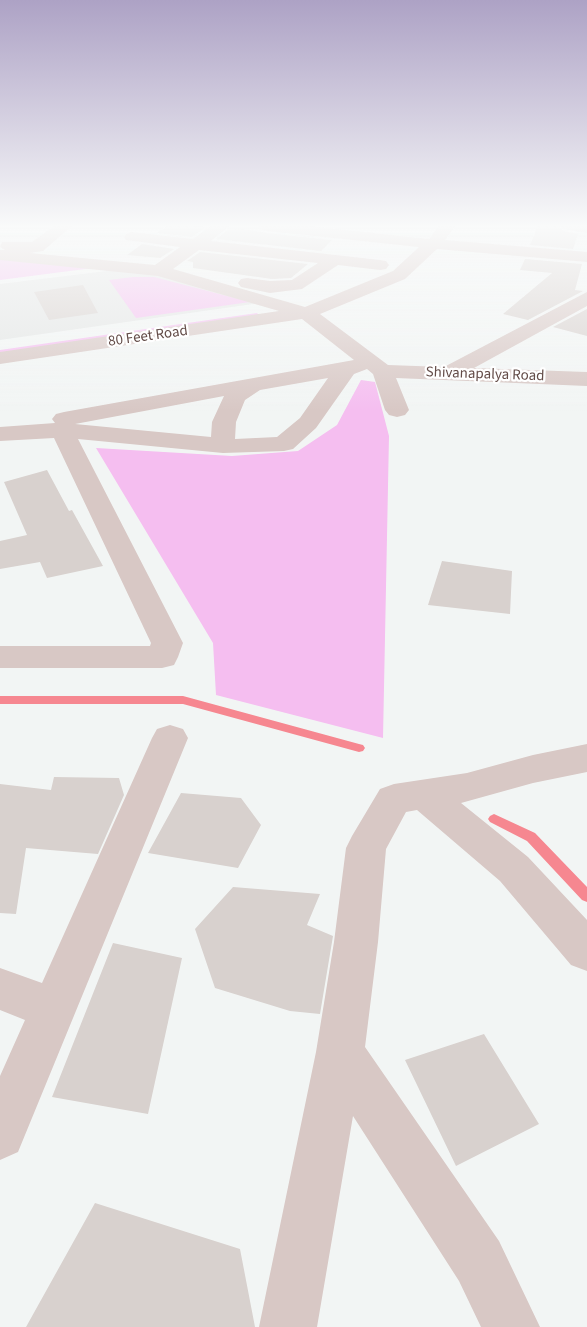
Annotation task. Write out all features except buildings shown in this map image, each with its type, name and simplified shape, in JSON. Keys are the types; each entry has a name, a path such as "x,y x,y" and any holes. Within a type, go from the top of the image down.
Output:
{"street":[{"path":"217,288 306,314 366,367 397,410"},
{"name":"80 Feet Road","path":"0,346 278,306 325,288"},
{"name":"80 Feet Road","path":"0,358 306,314 368,288"},
{"path":"446,375 587,298"},
{"path":"0,433 62,430 223,446 284,444 366,367"},
{"name":"Shivanapalya Road","path":"0,433 253,384 366,367 446,375 587,379"},
{"path":"223,446 224,422 236,396 253,384"},
{"path":"0,657 162,657 166,643 62,430"},
{"path":"0,1134 170,738"},
{"path":"288,1327 340,1053 356,942 366,848 394,799 467,788 587,758"},
{"path":"423,794 514,869 587,951"},
{"path":"0,989 55,1010"},
{"path":"340,1053 479,1262 511,1327"}],"shaded area":[{"path":"0,288 206,288 260,303 0,340"},
{"path":"115,288 196,288 250,302 136,318"},
{"path":"257,313 260,317 0,355 0,350"},
{"path":"361,380 375,382 389,436 383,738 216,695 213,643 96,448 232,456 298,451 337,425"}],"waterway":[{"path":"0,700 183,700 359,748"},
{"path":"494,819 531,837 587,896"}]}
